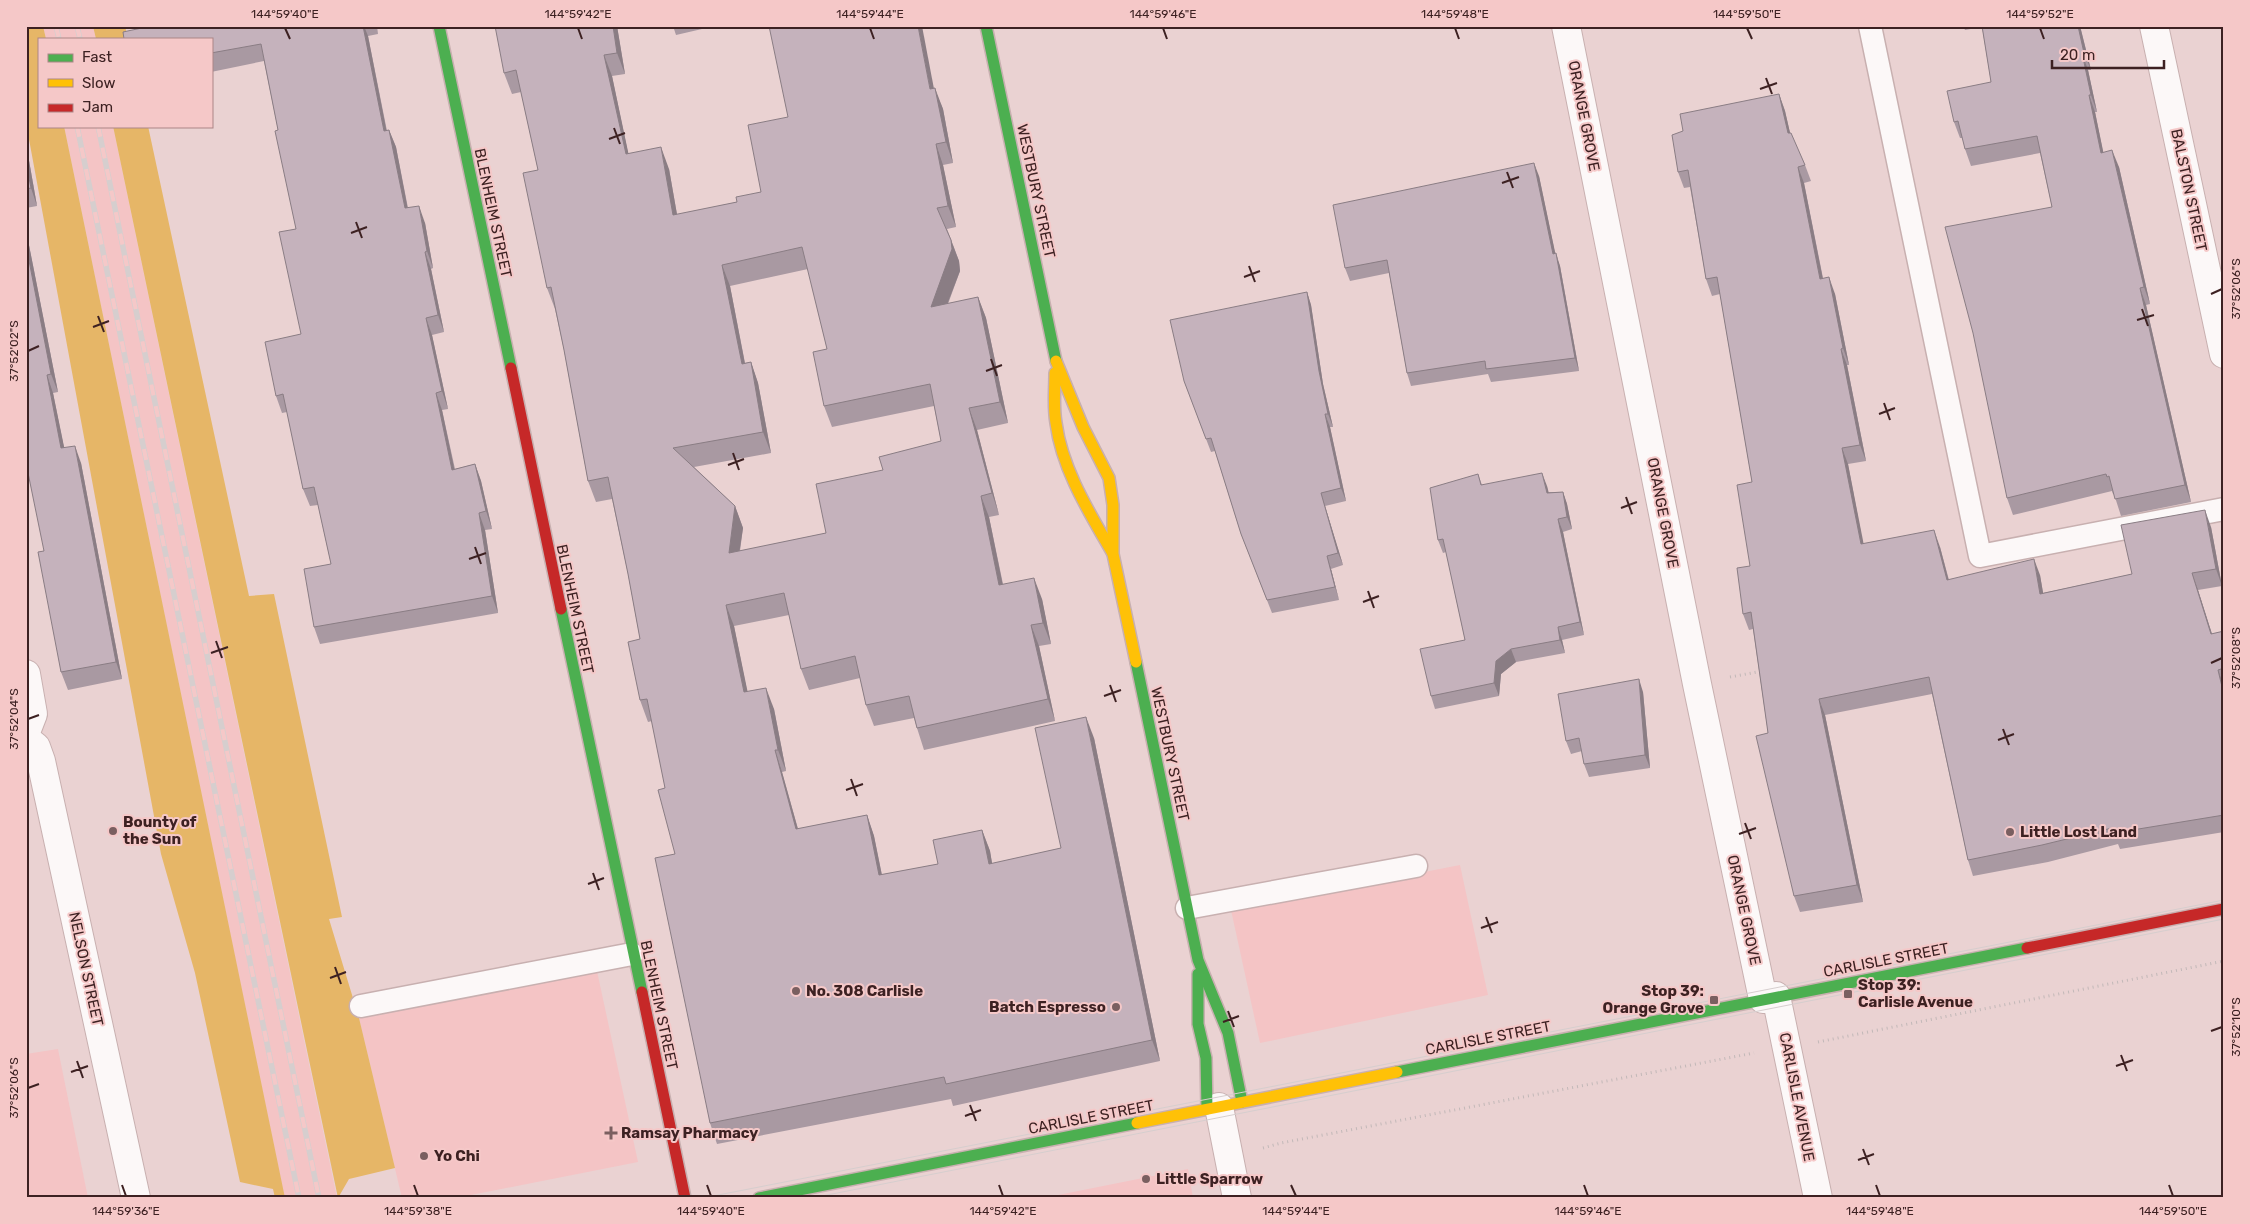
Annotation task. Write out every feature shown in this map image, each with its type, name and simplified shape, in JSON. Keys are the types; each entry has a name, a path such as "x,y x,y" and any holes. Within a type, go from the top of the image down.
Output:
{"street":[{"name":"BLENHEIM STREET","path":"439,26 632,954 685,1198"},
{"name":"WESTBURY STREET","path":"986,26 1056,363 1083,427 1109,478 1113,505 1113,554 1198,960 1228,1033 1223,1106"},
{"name":"ORANGE GROVE","path":"1566,26 1697,684 1770,997"},
{"name":"BALSTON STREET","path":"2154,26 2224,354"},
{"name":"WESTBURY STREET","path":"1056,363 1054,408 1057,430 1068,468 1113,554"},
{"name":"NELSON STREET","path":"26,674 33,714 28,738 36,746 41,761 136,1198"},
{"name":"CARLISLE STREET","path":"759,1198 1770,997 2224,909"},
{"name":"WESTBURY STREET","path":"1198,960 1198,1024 1206,1058 1223,1106"},
{"name":"CARLISLE AVENUE","path":"1770,997 1788,1046 1818,1198"},
{"path":"1223,1106 1237,1198"}],"lane":[{"path":"1870,26 1980,556 2224,509"},
{"path":"1187,908 1416,866"},
{"path":"361,1006 632,954"}],"path":[{"path":"1697,684 1765,670"},
{"path":"1818,1052 1816,1042 2224,961"},
{"path":"1264,1153 1263,1146 1788,1046"}],"shaded area":[{"path":"26,26 43,26 46,38 38,38 38,128 64,128 285,1198 275,1198 273,1189 240,1182 195,973 161,854 26,123"},
{"path":"43,26 93,26 96,38 46,38"},
{"path":"93,26 125,26 128,38 96,38"},
{"path":"64,128 113,128 337,1198 285,1198"},
{"path":"113,128 148,128 249,596 274,594 342,917 329,919 359,1018 395,1168 349,1179 338,1198"},
{"path":"1460,865 1488,995 1260,1043 1231,910"},
{"path":"597,971 638,1162 456,1198 402,1198 359,1018"},
{"path":"58,1049 88,1198 26,1198 26,1054"},
{"path":"1188,1169 1193,1198 1043,1198"}],"building":[{"path":"151,26 363,26 384,131 389,130 405,208 419,206 427,251 425,252 438,315 426,318 442,391 436,393 452,470 475,464 486,511 479,513 492,596 314,627 304,569 331,564 314,487 303,489 283,394 276,396 265,342 301,334 279,232 296,229 275,131 278,130 261,44 212,53 212,38 124,38 123,32"},
{"path":"495,26 613,26 617,53 604,55 626,154 661,147 673,215 737,202 736,197 761,192 748,125 788,117 769,26 918,26 930,89 935,88 946,142 936,144 948,206 937,208 951,240 952,249 931,307 978,297 1000,402 969,408 992,493 981,496 999,585 1034,578 1043,623 1031,625 1048,699 917,728 909,696 866,705 855,656 801,669 784,593 726,605 744,692 766,688 778,750 775,750 796,829 867,815 879,875 938,864 933,840 982,830 989,864 1061,848 1035,728 1086,717 1152,1040 946,1084 944,1077 710,1123 655,858 675,854 658,790 665,788 647,699 640,700 628,642 640,639 628,574 608,477 588,481 551,287 547,288 523,173 538,170 516,70 504,73","holes":["802,247 827,349 813,352 824,406 930,384 941,441 879,457 883,470 816,484 826,533 729,553 735,506 673,448 763,432 751,362 742,364 722,265"]},
{"path":"1982,26 2078,26 2101,153 2112,150 2144,287 2140,288 2185,485 2115,499 2109,476 2107,477 2106,474 2007,498 1973,333 1945,227 2052,207 2037,136 1965,149 1958,121 1954,122 1947,91 1991,82"},
{"path":"1779,94 1788,133 1791,133 1805,165 1798,167 1820,279 1829,277 1843,348 1841,349 1860,445 1842,448 1861,544 1934,530 1947,580 2034,559 2040,594 2132,574 2121,525 2205,510 2216,569 2192,573 2211,634 2224,631 2224,668 2218,670 2224,695 2224,815 2114,833 2112,828 1968,860 1929,677 1819,699 1857,885 1794,896 1756,736 1768,733 1751,612 1743,614 1737,568 1750,566 1737,485 1752,482 1717,277 1706,279 1688,170 1678,172 1672,135 1683,131 1680,114"},
{"path":"26,163 31,188 26,189"},
{"path":"1534,163 1553,254 1556,253 1575,358 1486,369 1485,361 1407,373 1387,260 1345,268 1333,205"},
{"path":"26,245 51,374 47,375 61,448 75,446 116,662 61,672 38,552 44,551 26,463"},
{"path":"1307,292 1319,371 1328,414 1325,414 1341,488 1321,493 1338,553 1327,556 1335,587 1267,600 1241,534 1211,438 1206,439 1184,381 1170,320"},
{"path":"1542,473 1547,493 1563,492 1567,517 1558,519 1580,622 1558,627 1560,640 1511,649 1496,661 1494,683 1431,696 1420,649 1465,640 1443,539 1438,540 1430,488 1478,474 1481,485"},
{"path":"1639,679 1645,755 1584,764 1579,738 1566,741 1558,694"}],"tram line":[{"path":"703,1198 2224,900"},
{"path":"812,1198 2224,919"}],"railway":[{"path":"56,26 59,38"},
{"path":"77,26 80,38"},
{"path":"77,128 299,1198"},
{"path":"98,128 319,1198"}],"traffic: fast":[{"path":"439,26 511,368"},
{"path":"986,26 1056,361"},
{"path":"561,609 642,992"},
{"path":"1136,662 1198,960 1228,1033 1242,1102"},
{"path":"1397,1072 2027,948"},
{"path":"1198,974 1198,1024 1206,1058 1207,1109"},
{"path":"759,1198 1137,1123"}],"traffic: slow":[{"path":"1056,361 1083,427 1109,478 1113,505 1113,554 1136,662"},
{"path":"1055,373 1055,417 1064,457 1078,490 1112,552"},
{"path":"1137,1123 1397,1072"}],"traffic: jam":[{"path":"511,368 561,609"},
{"path":"2027,948 2224,909"},
{"path":"642,992 685,1198"}],"place":[{"name":"Bounty of the Sun","path":"113,831"},
{"name":"Little Lost Land","path":"2010,832"},
{"name":"No. 308 Carlisle","path":"796,991"},
{"name":"Stop 39: Carlisle Avenue","path":"1848,994"},
{"name":"Stop 39: Orange Grove","path":"1714,1000"},
{"name":"Batch Espresso","path":"1116,1007"},
{"name":"Ramsay Pharmacy","path":"611,1133"},
{"name":"Yo Chi","path":"424,1156"},
{"name":"Little Sparrow","path":"1146,1179"}]}
